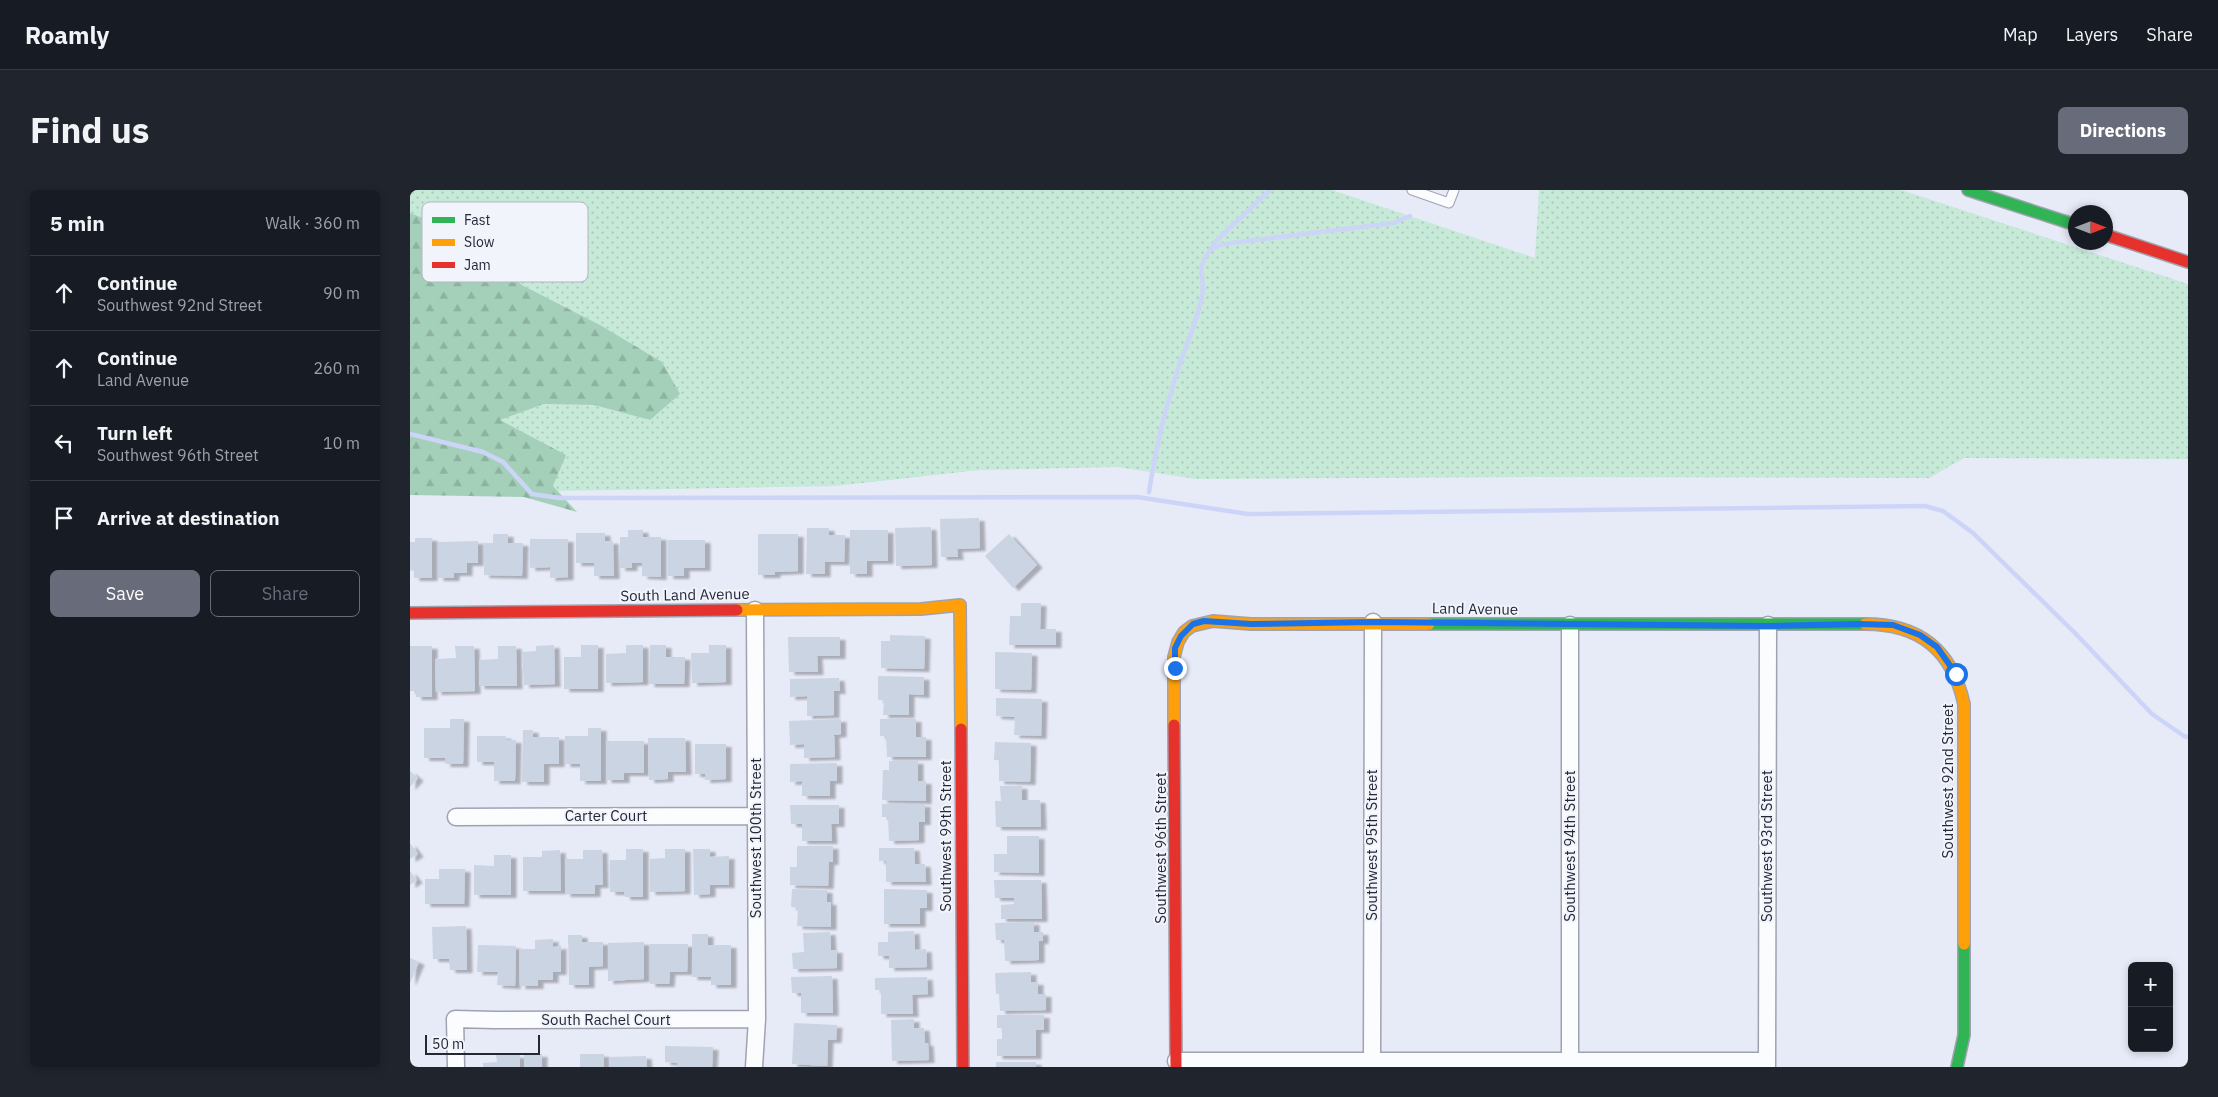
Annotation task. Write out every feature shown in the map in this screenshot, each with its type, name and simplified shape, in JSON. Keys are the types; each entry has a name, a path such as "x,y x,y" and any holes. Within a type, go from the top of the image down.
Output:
{"street":[{"path":"1968,190 2068,222"},
{"path":"2113,237 2188,262"},
{"name":"South Land Avenue","path":"410,613 921,609 960,605"},
{"name":"Southwest 99th Street","path":"960,605 962,1067"},
{"name":"Southwest 100th Street","path":"754,1067 757,1019 755,610"},
{"name":"Land Avenue","path":"1185,631 1193,624 1204,621 1251,624 1373,622 1768,626"},
{"name":"Southwest 95th Street","path":"1372,1063 1373,622"},
{"name":"Southwest 92nd Street","path":"1768,626 1860,624 1901,627 1920,635 1937,647 1956,674 1962,695 1964,716 1964,1035 1957,1067"},
{"name":"Southwest 94th Street","path":"1570,625 1570,1064"},
{"name":"Southwest 93rd Street","path":"1767,1064 1768,626"},
{"name":"Southwest 96th Street","path":"1176,1064 1174,657 1175,648 1185,631"},
{"name":"Carter Court","path":"456,817 756,816"},
{"name":"South Rachel Court","path":"456,1067 456,1019 757,1019"},
{"path":"1176,1064 1767,1064"}],"lane":[{"path":"1412,190 1449,203 1454,190"}],"green space":[{"path":"410,190 1332,190 1535,258 1539,190 1901,190 2068,245 2068,250 2084,250 2188,284 2188,459 1964,458 1929,478 1539,477 1196,479 1118,467 980,470 835,486 558,491 553,486 526,434 499,420 544,404 594,405 650,420 600,325 518,282 588,282 588,202 422,202 422,218 410,213"},
{"path":"410,213 422,218 422,282 518,282 600,325 662,362 680,394 650,420 594,405 544,404 500,420 566,455 553,486 577,512 524,497 410,495"}],"building":[{"path":"979,518 980,548 957,549 958,557 941,557 940,519"},
{"path":"931,527 932,565 896,566 895,528"},
{"path":"807,528 829,528 829,535 845,535 844,562 825,562 825,574 806,574"},
{"path":"628,530 643,530 643,537 661,537 661,577 642,576 642,563 632,563 632,568 620,568 620,537 628,537"},
{"path":"850,530 888,530 888,561 867,561 867,574 850,574"},
{"path":"576,533 605,533 605,541 613,541 614,576 594,576 594,563 576,563"},
{"path":"493,534 508,534 508,543 523,543 522,576 484,575 484,543 493,543"},
{"path":"758,534 798,534 798,571 775,572 775,575 758,575"},
{"path":"1009,534 1037,565 1013,588 985,556"},
{"path":"415,538 432,538 432,578 414,578 414,571 410,570 410,542 415,542"},
{"path":"530,539 568,539 568,577 550,578 550,567 530,568"},
{"path":"668,540 705,540 705,568 684,568 684,576 668,576"},
{"path":"478,541 478,563 467,563 467,573 454,573 454,578 438,578 438,542"},
{"path":"1021,603 1041,603 1040,629 1056,629 1056,645 1009,645 1010,616 1021,616"},
{"path":"890,635 925,636 924,669 881,668 881,641 890,641"},
{"path":"788,637 840,637 840,656 817,656 818,672 789,672"},
{"path":"554,645 555,684 524,685 522,652 536,651 536,646"},
{"path":"581,645 598,645 598,689 564,689 564,657 581,657"},
{"path":"626,645 643,645 643,682 606,683 606,654 626,653"},
{"path":"650,645 666,645 666,657 685,657 684,684 649,684"},
{"path":"709,645 726,645 726,682 692,683 691,653 709,653"},
{"path":"410,646 432,646 432,697 416,697 416,691 410,691"},
{"path":"455,646 474,646 475,691 436,692 435,659 456,658"},
{"path":"498,646 516,646 517,686 479,686 479,660 498,659"},
{"path":"995,652 1032,653 1031,690 995,689"},
{"path":"878,676 924,677 924,695 909,694 909,715 883,715 884,700 878,700"},
{"path":"839,678 840,691 834,691 834,715 807,716 807,696 790,697 790,679"},
{"path":"996,698 1042,699 1041,736 1014,735 1015,717 996,716"},
{"path":"450,719 464,719 463,764 445,764 445,758 424,758 424,728 450,728"},
{"path":"841,719 841,734 834,735 835,757 804,758 804,744 790,745 789,721"},
{"path":"880,719 916,719 916,737 926,737 926,757 887,757 886,736 880,736"},
{"path":"588,728 601,728 601,781 580,781 580,764 565,764 565,736 588,736"},
{"path":"523,730 533,730 533,737 559,737 559,764 544,764 544,782 522,782"},
{"path":"477,736 506,736 506,740 516,740 515,781 494,781 494,762 477,762"},
{"path":"648,738 685,738 686,772 668,772 668,779 649,780"},
{"path":"606,741 644,741 644,773 624,773 624,780 606,780"},
{"path":"995,742 1031,743 1030,782 999,781 999,760 994,760"},
{"path":"695,744 726,744 726,779 705,780 705,774 695,774"},
{"path":"889,761 918,761 918,781 926,781 926,801 882,800 883,770 889,770"},
{"path":"837,763 837,781 830,781 830,796 802,796 802,781 790,782 790,764"},
{"path":"410,771 418,778 410,787"},
{"path":"1000,786 1022,786 1022,800 1040,800 1041,827 996,827 995,801 1001,801"},
{"path":"882,804 925,804 925,822 919,822 919,840 889,841 888,817 882,817"},
{"path":"790,805 839,805 839,824 831,824 832,841 802,841 802,824 791,824"},
{"path":"1007,836 1039,836 1039,873 994,872 994,854 1007,854"},
{"path":"410,843 418,854 410,859"},
{"path":"797,846 833,846 833,862 829,862 828,886 790,885 790,867 797,867"},
{"path":"879,848 914,848 915,864 925,864 926,882 886,882 886,861 879,861"},
{"path":"626,849 643,849 643,897 625,897 624,892 610,892 610,860 626,860"},
{"path":"665,849 685,849 685,891 650,892 650,859 665,858"},
{"path":"693,849 710,849 710,857 729,856 729,885 710,885 710,894 694,895"},
{"path":"560,850 561,891 523,891 523,857 542,857 542,851"},
{"path":"583,850 602,850 603,885 595,885 595,894 565,894 565,859 583,859"},
{"path":"494,855 511,855 511,895 474,895 474,865 494,866"},
{"path":"439,869 465,869 464,904 425,904 425,879 439,879"},
{"path":"410,871 417,880 410,885"},
{"path":"994,880 1041,880 1042,919 1001,919 1001,905 1014,904 1014,898 995,898"},
{"path":"792,889 827,890 827,902 831,902 831,927 797,926 798,908 791,907"},
{"path":"884,889 927,890 927,908 920,908 920,924 884,924"},
{"path":"1034,922 1034,932 1043,932 1043,941 1039,941 1039,960 1005,961 1004,940 996,940 995,923"},
{"path":"466,926 467,970 450,970 449,959 433,959 432,927"},
{"path":"914,931 915,950 926,949 927,967 889,968 889,956 878,956 878,942 888,942 888,932"},
{"path":"830,932 831,950 837,950 837,968 793,969 792,953 804,952 803,933"},
{"path":"692,934 708,934 708,945 731,945 731,985 711,985 711,977 692,977"},
{"path":"568,935 582,935 582,942 603,942 603,966 589,967 589,985 569,985"},
{"path":"553,939 553,947 561,946 561,972 553,972 553,980 538,980 538,986 520,986 519,949 535,949 535,940"},
{"path":"644,942 644,979 608,981 608,943"},
{"path":"650,944 688,944 687,972 670,972 669,984 650,984"},
{"path":"478,945 516,946 515,986 497,985 498,972 477,972"},
{"path":"410,958 419,962 410,983"},
{"path":"1031,972 1031,982 1038,982 1038,994 1046,994 1046,1010 1000,1011 999,994 996,994 995,973"},
{"path":"832,976 833,1013 801,1013 801,993 792,993 791,977"},
{"path":"927,977 928,994 912,995 913,1014 881,1014 881,990 875,990 875,978"},
{"path":"997,1015 1044,1015 1044,1030 1036,1030 1036,1056 997,1056 997,1039 1002,1039 1002,1028 997,1028"},
{"path":"914,1019 914,1028 924,1028 925,1043 928,1043 929,1060 892,1061 891,1020"},
{"path":"794,1023 837,1025 836,1040 828,1040 827,1066 792,1064"},
{"path":"665,1046 713,1047 712,1067 677,1067 677,1063 665,1062"},
{"path":"524,1054 542,1054 542,1067 524,1067"},
{"path":"580,1054 604,1054 604,1067 580,1067"},
{"path":"496,1055 520,1055 520,1067 483,1067 483,1063 497,1062"},
{"path":"646,1056 647,1067 609,1067 609,1057"},
{"path":"996,1062 1036,1062 1036,1067 996,1067"}],"waterway":[{"path":"1210,250 1216,241 1270,190"},
{"path":"1149,492 1157,446 1169,399 1200,305 1203,290 1201,270 1208,253 1216,247 1226,244 1394,223 1410,216"},
{"path":"410,434 483,452 503,462 532,494 560,498 1137,497 1248,514 1925,506 1943,511 1973,533 2075,633 2152,714 2188,737"}],"traffic: fast":[{"path":"1968,190 2068,222"},
{"path":"1429,624 1865,624"},
{"path":"1957,1067 1964,1035 1964,944"}],"traffic: slow":[{"path":"737,610 921,609 960,605 961,729"},
{"path":"1174,725 1174,657 1178,642 1184,632 1192,626 1213,621 1251,624 1429,624"},
{"path":"1865,624 1885,625 1902,629 1917,635 1931,644 1942,655 1959,685 1964,704 1964,944"}],"traffic: jam":[{"path":"2113,237 2188,262"},
{"path":"410,613 737,610"},
{"path":"1174,725 1176,1067"},
{"path":"961,729 963,1067"}],"route":[{"path":"1175,668 1175,648 1181,636 1193,624 1204,621 1251,624 1373,622 1768,626 1880,624 1901,627 1920,635 1937,647 1956,674"}]}
